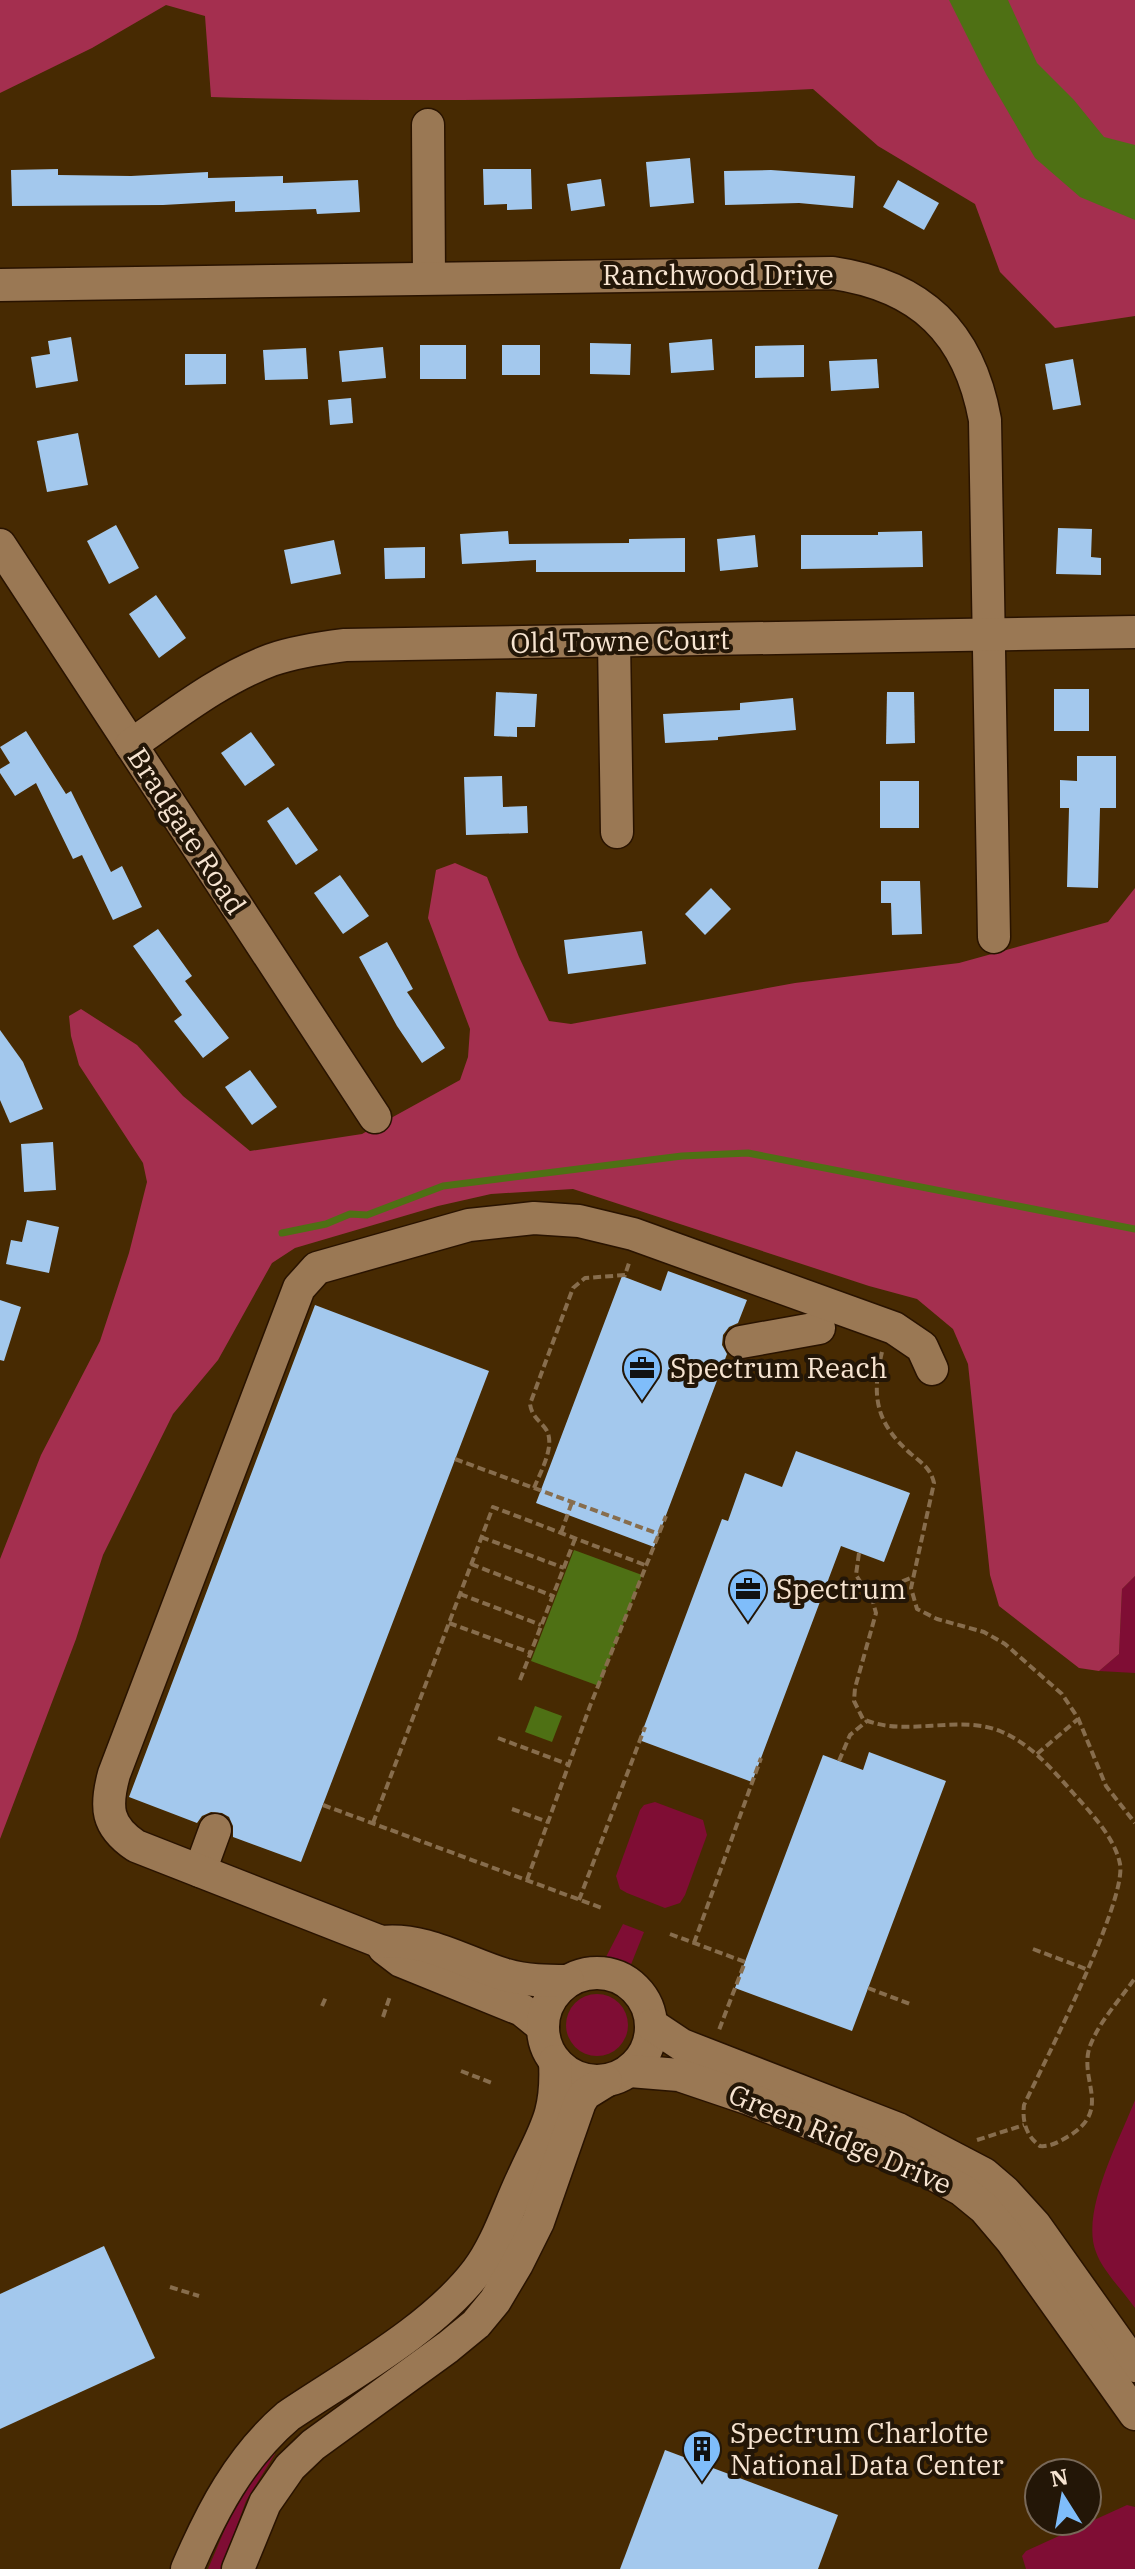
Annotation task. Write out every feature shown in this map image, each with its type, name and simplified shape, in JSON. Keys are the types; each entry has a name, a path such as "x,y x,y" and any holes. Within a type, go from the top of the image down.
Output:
{"street":[{"path":"428,125 429,278"},
{"name":"Ranchwood Drive","path":"0,285 833,273 865,278 914,299 949,331 967,359 979,389 985,420 994,937"},
{"name":"Bradgate Road","path":"0,545 375,1117"},
{"name":"Old Towne Court","path":"131,745 237,675 272,660 345,645 1135,632"},
{"path":"614,641 617,832"},
{"path":"568,1981 525,1980 429,1947 409,1942 381,1942 136,1846 124,1838 112,1823 107,1808 108,1793 299,1288 317,1268 469,1225 534,1218 579,1221 633,1234 888,1327 922,1347 932,1369"},
{"path":"741,1342 819,1328"},
{"path":"200,1871 215,1830"},
{"path":"381,1942 401,1961 522,2010 543,2027"},
{"path":"238,2569 265,2503 290,2467 328,2434 448,2347 476,2324 495,2301 538,2222 580,2102 585,2094 618,2076 646,2050 652,2025 644,2000 626,1981 597,1973 568,1981 556,1991 548,2004 543,2027 547,2048 566,2072 579,2079 618,2076"},
{"name":"Green Ridge Drive","path":"652,2025 682,2045 898,2129 984,2174 1035,2225 1135,2366"},
{"path":"187,2569 227,2486 272,2430 436,2315 479,2268 495,2241 546,2130 557,2090 555,2061"},
{"name":"Green Ridge Drive","path":"618,2076 679,2075 747,2098 922,2168 962,2190 984,2208 1012,2241 1135,2414"}],"path":[{"path":"534,1488 550,1440 546,1429 531,1413 530,1404 573,1288 585,1278 625,1275"},
{"path":"888,1327 876,1377 877,1405 894,1438 929,1469 934,1483 911,1588 917,1609 937,1619 984,1632 1005,1644 1062,1694 1078,1718 1106,1786 1135,1823"},
{"path":"455,1459 659,1534"},
{"path":"561,1533 572,1502"},
{"path":"373,1823 493,1507 645,1565"},
{"path":"527,1880 666,1516"},
{"path":"481,1537 564,1568"},
{"path":"520,1680 575,1539"},
{"path":"859,1553 856,1575 876,1613 855,1688 854,1701 858,1712 867,1721 884,1725 988,1728 1020,1742 1037,1754 1091,1813 1108,1838 1120,1865 1117,1892 1105,1929 1024,2105 1024,2125 1034,2142 1044,2146 1055,2144 1079,2129 1093,2105 1089,2050 1110,2011 1135,1978"},
{"path":"471,1564 553,1596"},
{"path":"869,1595 913,1577"},
{"path":"460,1594 541,1625"},
{"path":"449,1623 531,1653"},
{"path":"1037,1754 1078,1718"},
{"path":"839,1761 846,1742 857,1727 867,1721"},
{"path":"579,1900 645,1727"},
{"path":"498,1738 570,1765"},
{"path":"694,1943 761,1758"},
{"path":"323,1805 602,1908"},
{"path":"512,1809 548,1822"},
{"path":"670,1934 745,1962 715,2040"},
{"path":"1033,1949 1086,1969"},
{"path":"868,1988 910,2004"},
{"path":"383,2017 390,1996"},
{"path":"322,2006 326,1997"},
{"path":"461,2071 492,2083"},
{"path":"970,2141 1024,2125"},
{"path":"170,2287 199,2296"}],"shaded area":[{"path":"0,0 1135,0 1135,316 1055,328 1000,272 975,204 878,146 813,89 512,99 211,97 205,16 166,5 92,48 0,93"},
{"path":"949,0 1008,0 1037,63 1074,100 1104,137 1135,145 1135,220 1080,197 1035,158 986,74"},
{"path":"455,863 487,877 549,1021 571,1024 795,983 959,963 1108,922 1135,888 1135,1576 1122,1589 1119,1654 1099,1671 1079,1668 999,1606 990,1575 968,1364 953,1329 917,1299 573,1189 491,1194 438,1206 295,1248 272,1263 218,1360 173,1414 103,1555 76,1639 0,1839 0,1559 41,1455 100,1341 129,1253 147,1182 143,1163 79,1065 69,1016 81,1009 137,1045 183,1096 250,1151 362,1134 460,1080 468,1057 470,1029 428,918 436,870"},
{"path":"574,1550 642,1575 599,1686 531,1661"},
{"path":"1135,1576 1135,1673 1099,1671 1119,1654 1122,1589"},
{"path":"535,1706 562,1716 552,1742 525,1732"},
{"path":"655,1802 703,1820 707,1835 685,1895 680,1903 665,1908 620,1889 616,1876 640,1810 644,1805"},
{"path":"623,1924 644,1932 630,1967 609,1961 606,1957"},
{"path":"591,1994 603,1994 619,2003 626,2013 626,2037 619,2047 603,2056 591,2056 571,2042 566,2031 566,2019 580,1999"},
{"path":"1135,2100 1135,2308 1103,2266 1092,2236 1097,2197"},
{"path":"274,2449 275,2454 246,2501 221,2569 208,2569 244,2484"},
{"path":"1127,2505 1135,2507 1135,2569 1026,2569 1022,2556 1026,2551 1057,2537 1103,2537 1103,2516"}],"building":[{"path":"690,158 694,203 650,207 646,162"},
{"path":"58,169 58,175 131,176 208,172 208,178 283,176 283,183 358,180 360,212 317,214 316,209 235,212 235,201 12,206 11,170"},
{"path":"483,169 531,169 532,209 507,210 507,204 484,205"},
{"path":"771,170 855,176 853,208 799,203 725,205 724,171"},
{"path":"601,179 605,206 571,211 567,184"},
{"path":"898,180 939,203 924,230 883,207"},
{"path":"71,337 78,381 36,388 31,357 50,354 48,341"},
{"path":"712,339 714,370 671,373 669,343"},
{"path":"590,343 631,344 630,375 590,374"},
{"path":"420,345 466,345 466,379 420,379"},
{"path":"502,345 540,345 540,375 502,375"},
{"path":"804,345 804,377 755,378 755,346"},
{"path":"383,347 386,378 342,382 339,351"},
{"path":"306,348 308,379 265,380 263,350"},
{"path":"185,354 226,354 226,384 185,385"},
{"path":"877,359 879,388 831,391 829,361"},
{"path":"1073,359 1081,405 1053,410 1045,364"},
{"path":"351,398 353,423 330,425 328,400"},
{"path":"78,433 88,485 47,492 37,441"},
{"path":"116,525 139,568 109,584 87,541"},
{"path":"1058,528 1092,529 1091,557 1101,558 1101,575 1056,574"},
{"path":"508,531 509,544 629,543 629,539 685,538 685,572 536,572 536,560 462,564 460,534"},
{"path":"922,531 923,567 801,569 801,535 878,535 878,532"},
{"path":"755,535 758,567 720,571 717,539"},
{"path":"334,540 341,574 291,584 284,550"},
{"path":"425,547 425,578 385,579 384,548"},
{"path":"156,595 186,638 159,658 129,614"},
{"path":"1054,689 1089,689 1089,731 1054,731"},
{"path":"496,692 537,694 535,727 517,727 517,737 494,736"},
{"path":"887,692 914,692 915,743 886,744"},
{"path":"793,698 796,730 665,743 663,714 740,710 740,703"},
{"path":"26,731 66,794 71,791 111,872 122,866 142,907 113,920 82,855 73,859 36,783 15,796 0,773 0,769 10,763 0,747"},
{"path":"251,732 275,765 245,786 221,753"},
{"path":"1077,756 1116,756 1116,808 1100,808 1098,888 1067,887 1069,808 1060,808 1060,780 1077,781"},
{"path":"502,776 503,807 527,806 528,833 466,835 464,777"},
{"path":"880,781 919,781 919,828 880,828"},
{"path":"288,807 318,850 296,865 267,821"},
{"path":"340,875 369,916 343,934 314,893"},
{"path":"881,881 920,881 922,934 892,935 891,903 881,903"},
{"path":"711,888 731,909 705,935 685,914"},
{"path":"158,929 192,976 185,981 229,1038 203,1058 174,1021 182,1015 133,946"},
{"path":"642,931 646,964 568,974 564,940"},
{"path":"387,942 413,989 407,992 445,1048 422,1063 397,1026 359,957"},
{"path":"0,1030 23,1062 43,1109 10,1123 0,1100"},
{"path":"250,1070 277,1107 252,1125 225,1087"},
{"path":"53,1142 56,1190 24,1192 21,1144"},
{"path":"27,1220 59,1227 49,1273 6,1264 11,1240 22,1242"},
{"name":"Spectrum Reach","path":"668,1271 747,1300 738,1323 729,1327 723,1335 722,1345 727,1354 654,1547 536,1503 622,1276 661,1291"},
{"path":"0,1300 21,1307 4,1361 0,1360"},
{"path":"315,1305 489,1371 301,1862 233,1837 229,1817 222,1813 211,1812 202,1816 197,1823 129,1797"},
{"name":"Spectrum","path":"796,1451 910,1493 884,1562 841,1546 752,1782 639,1740 722,1519 728,1521 745,1473 782,1487"},
{"path":"869,1752 946,1781 852,2031 735,1988 823,1755 863,1770"},
{"path":"104,2246 155,2358 0,2429 0,2294"},
{"name":"Spectrum Charlotte National Data Center","path":"665,2450 838,2515 818,2569 620,2569"}],"waterway":[{"path":"282,1233 326,1224 350,1214 367,1215 443,1186 682,1156 748,1153 1135,1229"}],"place":[{"name":"Spectrum Reach","path":"642,1402"},
{"name":"Spectrum","path":"748,1623"},
{"name":"Spectrum Charlotte National Data Center","path":"702,2483"}]}
